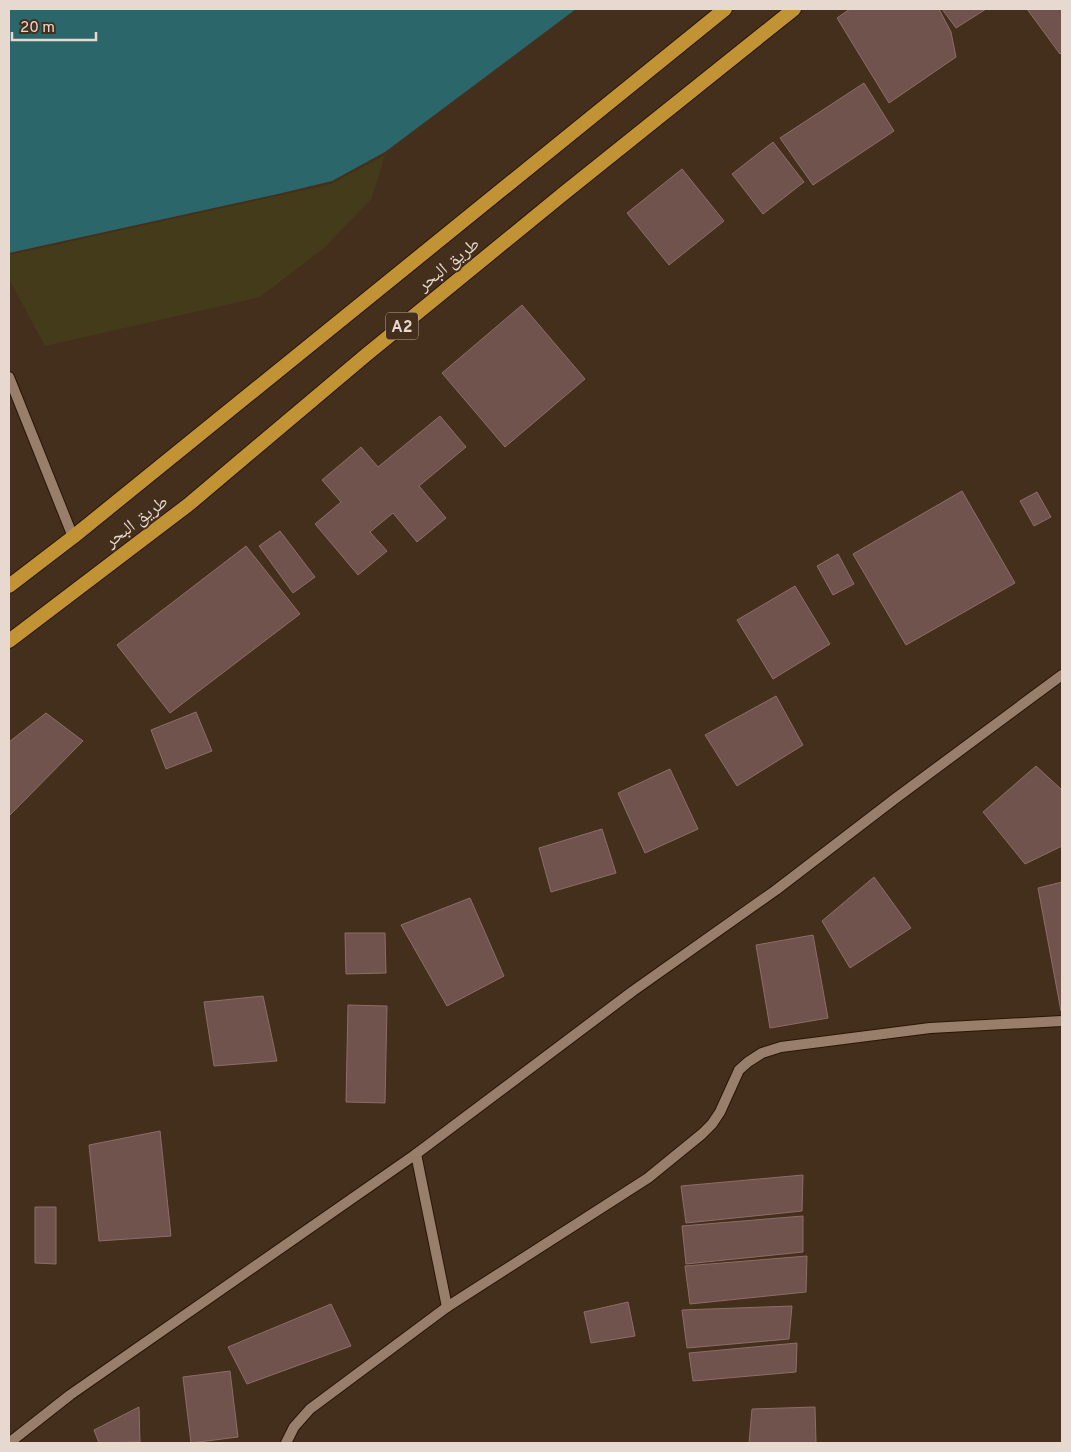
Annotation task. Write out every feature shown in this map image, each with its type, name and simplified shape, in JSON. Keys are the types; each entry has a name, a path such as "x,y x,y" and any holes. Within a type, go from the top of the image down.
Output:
{"highway":[{"name":"طريق البحر","path":"9,586 73,537 726,9"},
{"name":"طريق البحر","path":"9,642 188,505 366,355 794,9"}],"street":[{"path":"9,377 73,537"},
{"path":"9,1443 70,1395 416,1154 633,991 776,890 1062,675"},
{"path":"286,1443 294,1427 310,1409 448,1307 648,1178 696,1140 712,1124 720,1112 739,1070 762,1053 781,1047 930,1028 1062,1021"},
{"path":"416,1154 448,1307"}],"sand":[{"path":"385,155 372,198 324,248 260,297 45,346 9,279 9,255 331,184"}],"water":[{"path":"9,9 576,9 385,152 332,181 9,253"}],"building":[{"path":"850,9 939,9 951,32 956,57 889,103 837,18"},
{"path":"942,9 986,9 956,28"},
{"path":"1027,9 1062,9 1062,52 1060,54"},
{"path":"864,83 894,131 813,185 780,138"},
{"path":"773,142 804,182 763,214 732,174"},
{"path":"682,169 724,221 669,265 627,213"},
{"path":"522,305 585,379 505,447 442,373"},
{"path":"440,416 466,447 419,486 446,518 417,542 393,513 370,532 387,551 358,575 315,524 341,502 322,480 361,447 378,467"},
{"path":"962,491 1015,583 906,645 853,554"},
{"path":"1037,492 1051,517 1034,526 1020,501"},
{"path":"280,531 315,577 293,593 259,546"},
{"path":"246,546 300,614 170,713 117,645"},
{"path":"838,554 854,584 833,595 817,566"},
{"path":"795,586 830,644 773,679 737,620"},
{"path":"776,696 803,745 737,786 705,735"},
{"path":"196,712 212,751 166,769 151,730"},
{"path":"46,713 83,741 9,816 9,742"},
{"path":"1036,766 1062,790 1062,846 1025,864 983,812"},
{"path":"670,769 698,829 645,853 618,793"},
{"path":"602,829 616,873 551,892 539,848"},
{"path":"874,877 911,928 850,968 822,921"},
{"path":"1062,882 1062,1011 1061,1011 1038,888"},
{"path":"470,898 504,976 447,1006 401,925"},
{"path":"345,933 385,933 386,973 346,974"},
{"path":"813,935 828,1018 770,1028 756,945"},
{"path":"263,996 277,1061 214,1066 204,1002"},
{"path":"348,1005 387,1006 385,1103 346,1102"},
{"path":"160,1131 171,1236 99,1241 89,1145"},
{"path":"803,1175 802,1211 686,1223 681,1186"},
{"path":"35,1207 56,1207 56,1264 35,1263"},
{"path":"803,1216 803,1252 686,1264 682,1226"},
{"path":"807,1256 806,1292 690,1304 685,1266"},
{"path":"628,1302 635,1336 591,1343 584,1312"},
{"path":"331,1304 351,1346 247,1384 228,1347"},
{"path":"792,1306 789,1339 687,1348 682,1310"},
{"path":"797,1343 796,1372 693,1381 689,1353"},
{"path":"230,1371 238,1437 191,1443 183,1377"},
{"path":"139,1407 140,1442 99,1443 94,1430"},
{"path":"815,1407 816,1443 749,1443 752,1409"}]}
